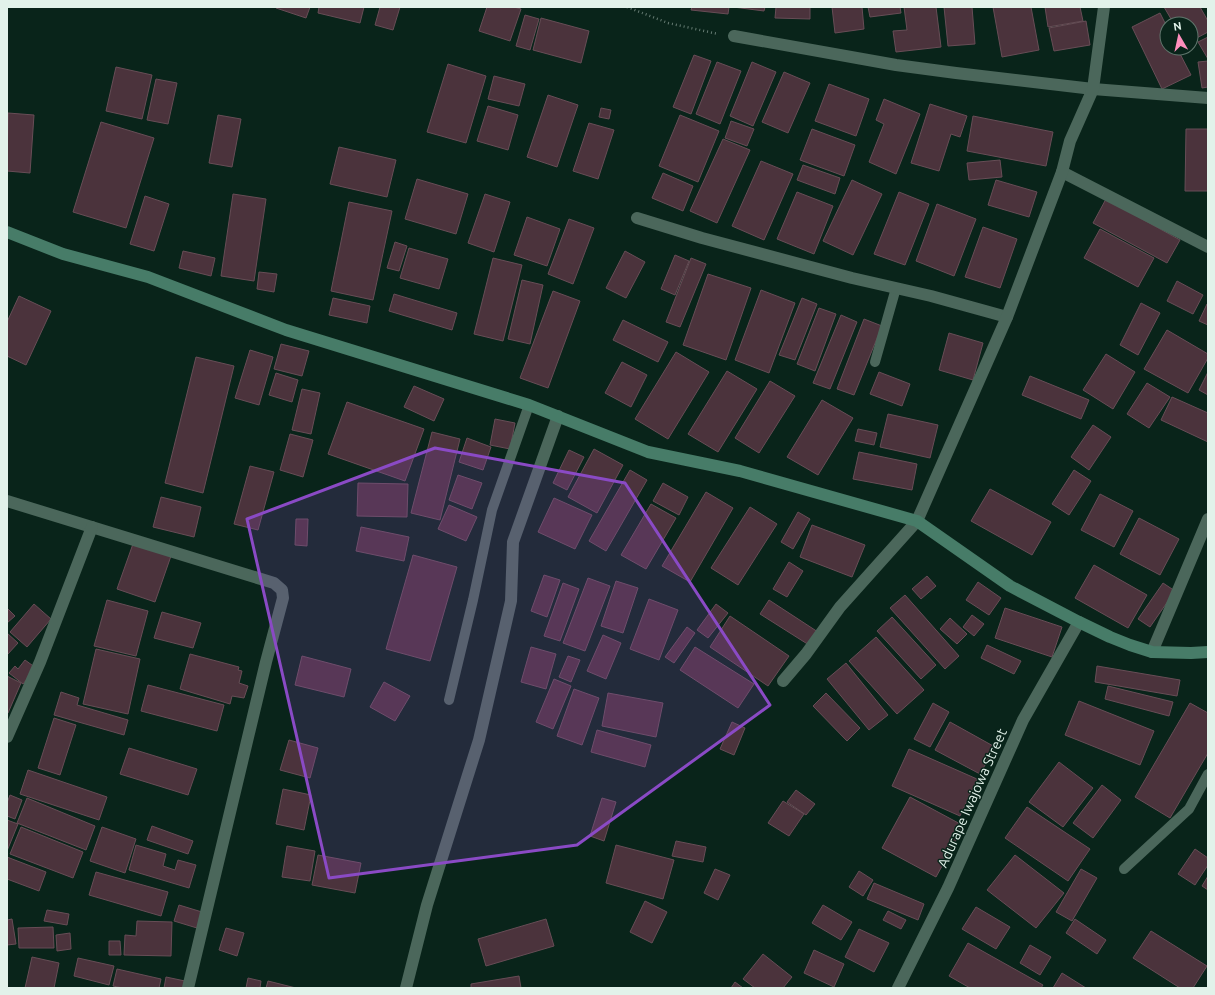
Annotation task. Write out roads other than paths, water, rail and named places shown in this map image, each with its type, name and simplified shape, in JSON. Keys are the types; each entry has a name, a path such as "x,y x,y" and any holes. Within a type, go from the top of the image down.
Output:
{"street":[{"path":"782,681 806,654 840,607 916,521 1006,317 1062,172 1070,141 1094,89 1104,7"},
{"path":"734,36 896,64 1094,89 1208,98"},
{"path":"1062,172 1208,247"},
{"path":"637,218 740,248 852,278 931,296 1006,317"},
{"path":"7,232 63,254 148,277 286,330 529,405 648,452 740,471 916,521 1010,586 1078,622 1130,645 1152,652 1208,652"},
{"path":"406,988 427,905 479,740 511,601 513,542 558,416"},
{"path":"7,500 274,583 282,590 283,598 266,662 188,988"},
{"path":"1152,652 1208,519"},
{"path":"7,737 40,662 92,527"},
{"name":"Adurape Iwajowa Street","path":"898,988 948,888 1023,720 1078,622"}],"lane":[{"path":"875,362 896,288"},
{"path":"449,700 473,600 492,510 529,405"},
{"path":"1124,869 1188,809 1208,774"}]}
